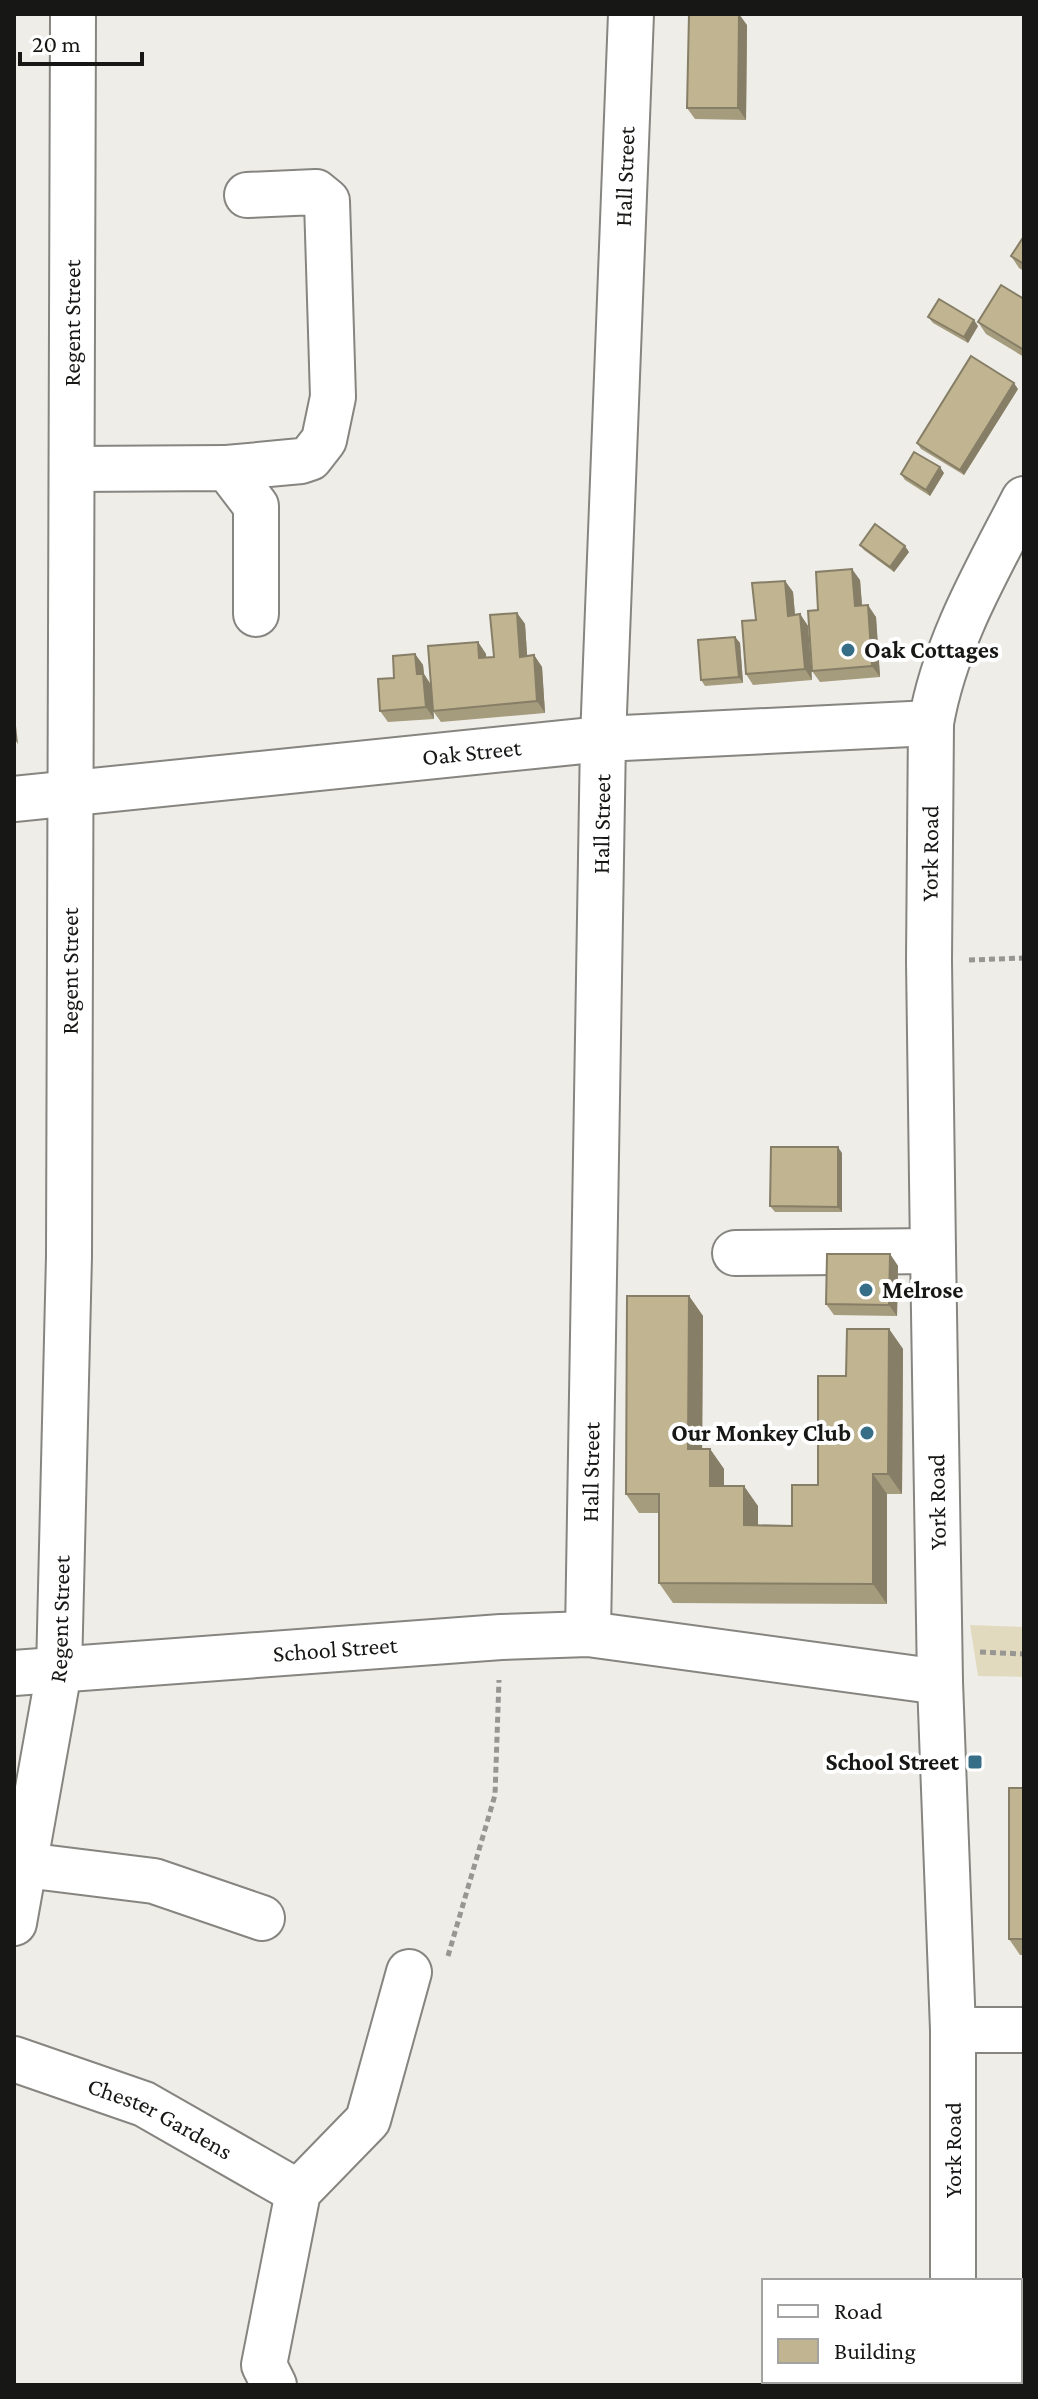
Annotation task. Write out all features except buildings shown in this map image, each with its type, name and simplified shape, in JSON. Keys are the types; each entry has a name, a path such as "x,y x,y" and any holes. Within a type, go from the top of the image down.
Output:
{"street":[{"name":"Regent Street","path":"14,1923 59,1671 69,1272 73,14"},
{"name":"Hall Street","path":"588,1634 603,739 631,14"},
{"path":"73,469 227,468 310,458 324,440 333,397 327,201 316,192 247,195"},
{"path":"227,468 256,506 256,614"},
{"name":"York Road","path":"953,2279 953,2030 940,1682 933,1251 929,961 931,723 937,687 967,609 1024,499"},
{"name":"Oak Street","path":"14,799 603,739 931,723"},
{"path":"735,1253 933,1251"},
{"name":"School Street","path":"14,1673 501,1637 588,1634 940,1682"},
{"path":"25,1865 154,1881 262,1918"},
{"path":"274,2385 264,2365 298,2192 368,2120 409,1972"},
{"path":"953,2030 1024,2030"},
{"name":"Chester Gardens","path":"14,2059 144,2104 298,2192"}],"path":[{"path":"929,961 1024,958"},
{"path":"409,1972 445,1969 495,1795 501,1637"}],"shaded area":[{"path":"970,1625 1024,1627 1024,1677 978,1676"}],"place":[{"name":"Oak Cottages","path":"848,650"},
{"name":"Melrose","path":"866,1290"},
{"name":"Our Monkey Club","path":"867,1433"},
{"name":"School Street","path":"975,1762"}]}
